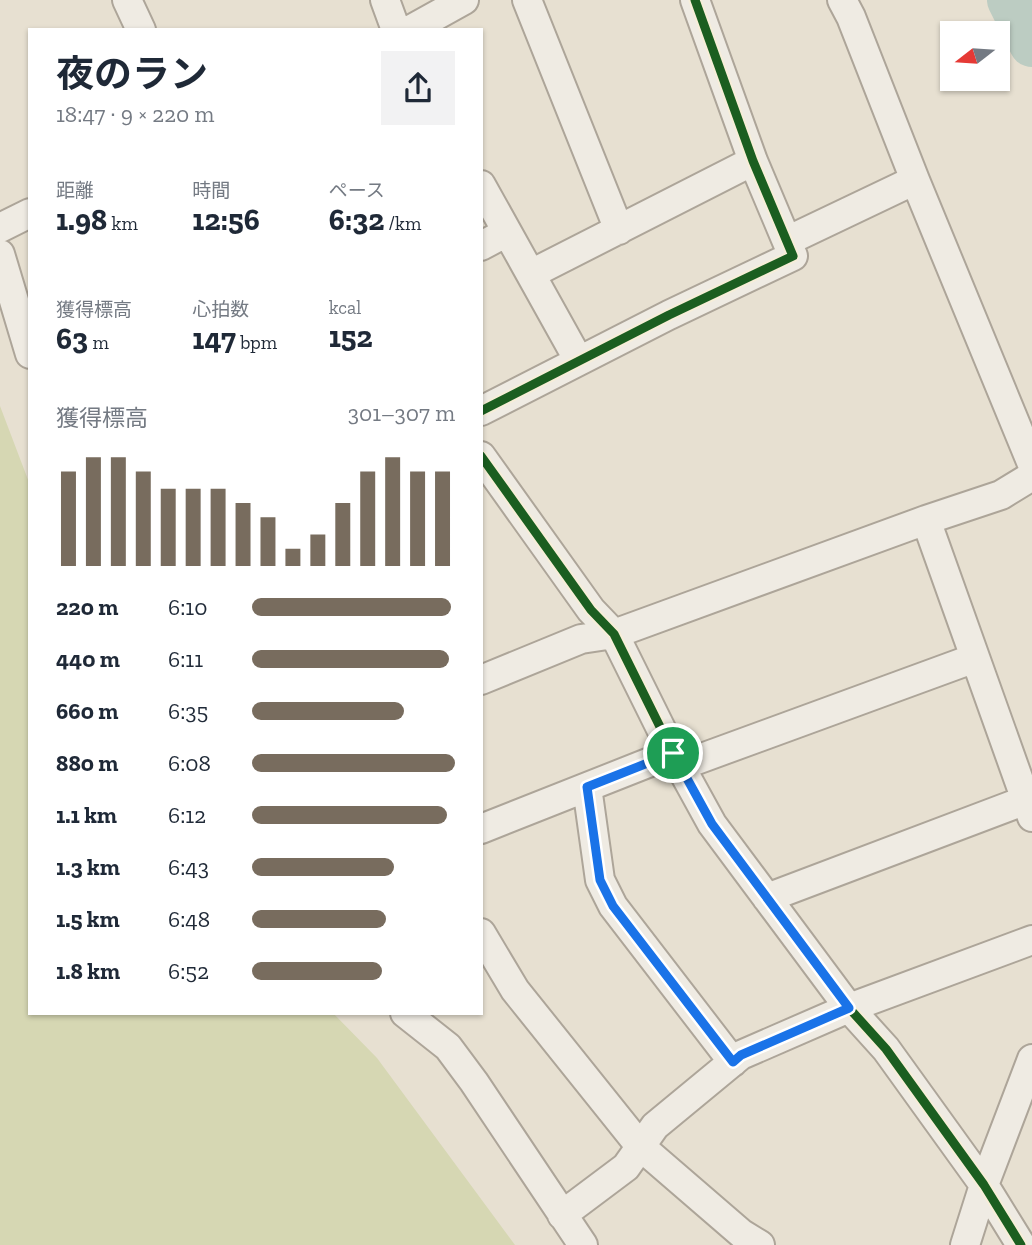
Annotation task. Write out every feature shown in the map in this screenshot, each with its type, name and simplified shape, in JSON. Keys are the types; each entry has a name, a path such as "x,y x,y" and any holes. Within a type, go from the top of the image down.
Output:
{"street":[{"path":"385,0 395,28"},
{"path":"414,28 464,0"},
{"path":"527,0 619,230"},
{"path":"483,410 669,315 793,256 753,160 695,0"},
{"path":"842,0 1032,464"},
{"path":"130,1 140,28"},
{"path":"531,274 753,160"},
{"path":"787,241 915,180"},
{"path":"483,189 579,361"},
{"path":"0,228 28,214"},
{"path":"483,245 507,232"},
{"path":"0,254 28,347"},
{"path":"483,459 591,610 614,634 712,824 849,1008 886,1049 984,1185 1021,1245"},
{"path":"483,679 582,639 614,634 1002,495 1032,476"},
{"path":"767,898 1029,808 926,520"},
{"path":"483,828 587,787 677,760 975,658"},
{"path":"587,787 600,880 613,906 733,1062"},
{"path":"483,936 515,989 640,1146 743,1234 760,1245"},
{"path":"562,1215 626,1167 655,1126 741,1055 849,1008 1032,940"},
{"path":"408,1015 448,1047 583,1245"},
{"path":"965,1245 984,1185 1026,1090 1032,1059"}],"green space":[{"path":"0,406 28,480 28,1015 335,1015 377,1058 515,1245 0,1245"}],"waterway":[{"path":"1010,0 1032,44"}],"cycle path":[{"path":"483,410 669,315 793,256 753,161 695,0"},
{"path":"483,459 591,610 614,634 673,753 712,824 849,1008 886,1049 984,1185 1021,1245"}],"route":[{"path":"673,753 712,824 849,1008 741,1055 733,1062 613,906 600,880 587,787 673,753"}]}
